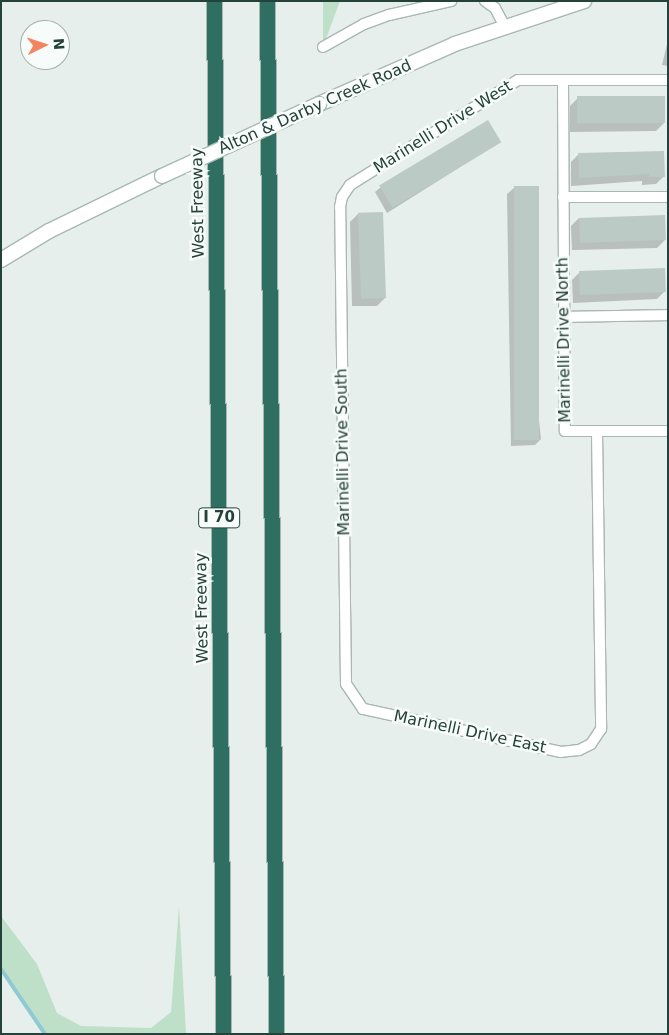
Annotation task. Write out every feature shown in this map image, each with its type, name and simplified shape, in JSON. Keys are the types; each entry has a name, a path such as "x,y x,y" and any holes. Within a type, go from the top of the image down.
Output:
{"highway":[{"name":"West Freeway","path":"214,1 223,1034"},
{"path":"267,1 276,1034"}],"main road":[{"name":"Alton & Darby Creek Road","path":"1,260 49,231 162,176 419,59 504,27 584,1"}],"street":[{"path":"323,47 381,18 451,1"},
{"path":"485,1 495,8 504,27"},
{"name":"Marinelli Drive West","path":"340,207 350,185 518,80 668,80"},
{"name":"Marinelli Drive North","path":"563,80 565,431 597,431 601,729 591,744"},
{"path":"563,197 668,197"},
{"name":"Marinelli Drive South","path":"340,207 346,684 352,697"},
{"path":"564,317 668,315"},
{"path":"597,431 668,431"},
{"name":"Marinelli Drive East","path":"352,697 364,709 561,752 579,750 591,744"}],"green space":[{"path":"323,1 340,1 323,47"},
{"path":"179,906 186,1034 45,1034 1,969 1,916 37,964 57,1013 81,1026 151,1028 171,1012"}],"building":[{"path":"577,96 665,96 665,123 577,123"},
{"path":"488,120 501,142 393,208 379,185"},
{"path":"664,151 665,177 649,177 649,174 579,178 578,153"},
{"path":"514,186 539,186 539,440 514,440"},
{"path":"383,212 386,298 361,299 358,213"},
{"path":"665,215 666,240 580,243 579,218"},
{"path":"665,268 666,292 580,295 579,271"}],"waterway":[{"path":"1,969 45,1034"}]}
